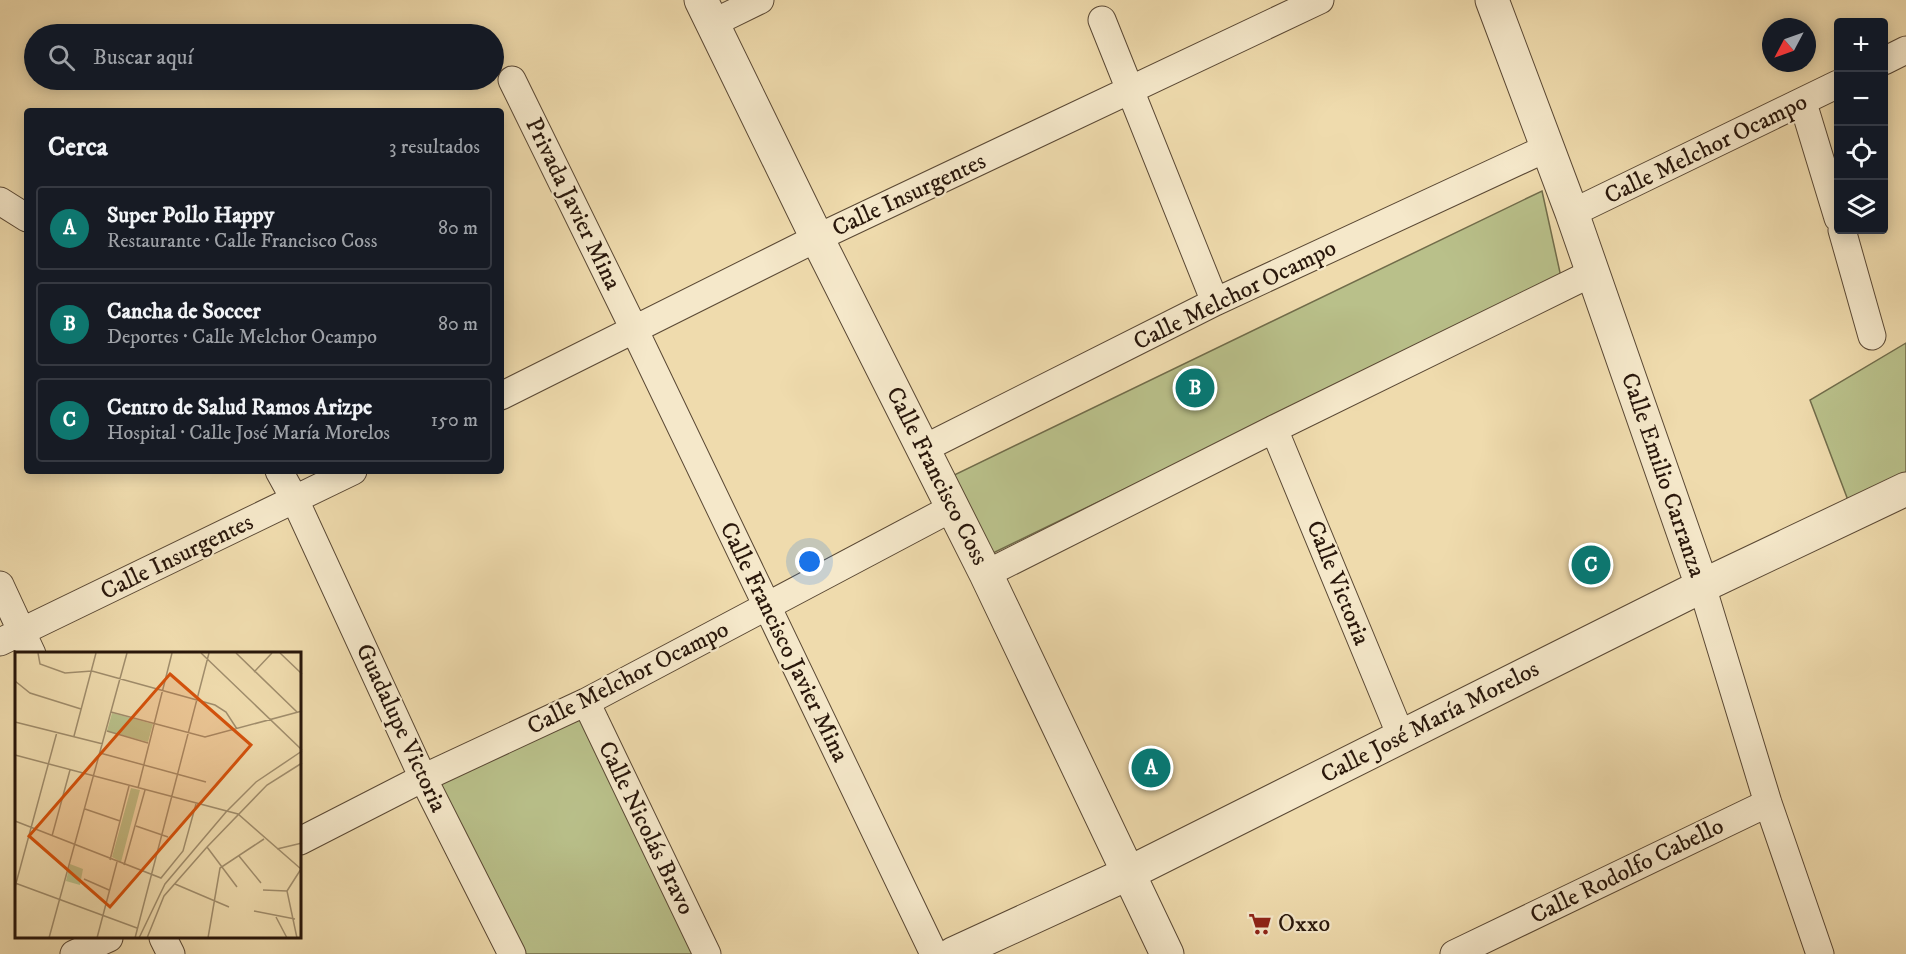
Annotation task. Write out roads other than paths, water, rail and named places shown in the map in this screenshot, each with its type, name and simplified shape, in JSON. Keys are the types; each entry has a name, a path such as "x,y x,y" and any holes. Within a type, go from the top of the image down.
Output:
{"street":[{"path":"707,11 760,0"},
{"name":"Calle Insurgentes","path":"504,394 817,238 1320,0"},
{"name":"Calle Emilio Carranza","path":"1492,0 1572,213 1702,586 1768,803 1820,954"},
{"name":"Calle Francisco Coss","path":"707,11 817,238 925,448 951,508 986,574 1167,954"},
{"path":"1102,20 1215,302"},
{"path":"1888,59 1906,50"},
{"name":"Privada Javier Mina","path":"512,80 634,329"},
{"name":"Calle Melchor Ocampo","path":"1572,213 1834,86"},
{"path":"1803,102 1834,202"},
{"name":"Calle Melchor Ocampo","path":"925,448 1215,302 1548,147"},
{"path":"0,201 24,216"},
{"path":"1843,234 1872,336"},
{"path":"986,574 1592,273"},
{"name":"Calle Francisco Javier Mina","path":"634,329 934,954"},
{"name":"Calle Victoria","path":"1274,429 1401,736"},
{"name":"Guadalupe Victoria","path":"281,474 423,778 512,954"},
{"name":"Calle Insurgentes","path":"18,643 347,474"},
{"name":"Calle José María Morelos","path":"953,954 1129,873 1702,586 1906,489"},
{"name":"Calle Melchor Ocampo","path":"302,840 423,778 586,702 767,608 951,508"},
{"path":"0,585 18,643"},
{"name":"Calle Nicolás Bravo","path":"586,702 707,954"},
{"name":"Calle Rodolfo Cabello","path":"1454,954 1768,803"},
{"path":"74,954 107,939"},
{"path":"164,939 171,954"}],"place":[{"name":"Cancha de Soccer","path":"1195,388"},
{"name":"Centro de Salud Ramos Arizpe","path":"1591,565"},
{"name":"Super Pollo Happy","path":"1151,768"},
{"name":"Oxxo","path":"1260,924"}]}
